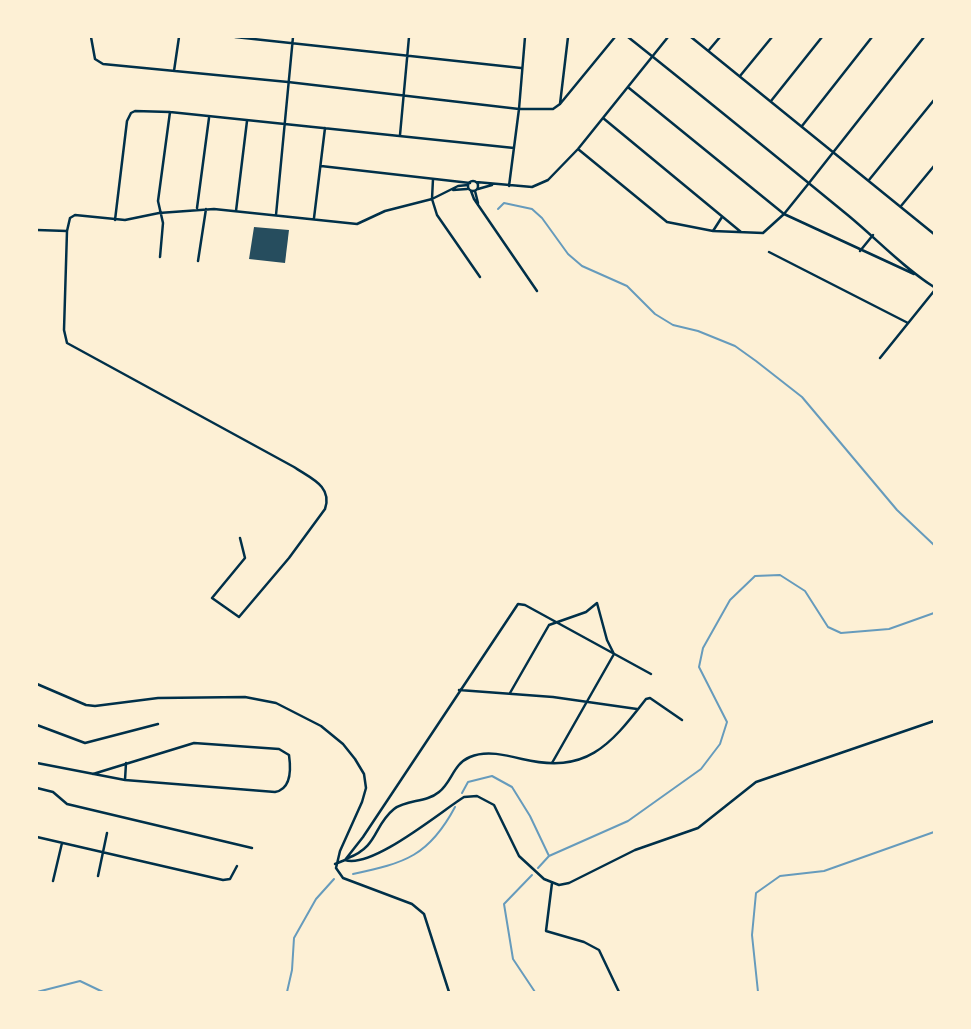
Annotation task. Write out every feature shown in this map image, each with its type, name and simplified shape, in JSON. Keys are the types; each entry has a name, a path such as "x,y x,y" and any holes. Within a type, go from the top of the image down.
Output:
{"street":[{"path":"90,37 94,56 97,62 103,64 519,109 553,109 560,104 615,37"},
{"path":"174,71 179,37"},
{"path":"235,37 521,68"},
{"path":"276,216 293,37"},
{"path":"400,136 409,37"},
{"path":"509,186 525,37"},
{"path":"560,104 568,37"},
{"path":"628,37 873,235 934,289 880,358"},
{"path":"476,182 532,187 543,183 578,149 668,37"},
{"path":"691,37 934,234"},
{"path":"708,51 720,37"},
{"path":"740,76 772,37"},
{"path":"771,101 822,37"},
{"path":"802,126 872,37"},
{"path":"578,149 667,222 713,231 763,233 784,214 924,37"},
{"path":"629,88 784,214 916,275"},
{"path":"869,180 934,100"},
{"path":"115,220 128,117 135,111 170,112 514,148"},
{"path":"160,257 163,223 158,201 170,112"},
{"path":"197,209 209,118"},
{"path":"603,118 743,233"},
{"path":"236,211 247,121"},
{"path":"314,220 325,128"},
{"path":"321,166 433,179 472,188"},
{"path":"901,206 934,166"},
{"path":"433,179 432,199 437,215 480,277"},
{"path":"472,188 476,182"},
{"path":"472,188 476,182"},
{"path":"240,538 245,558 212,598 239,617 289,558 325,509 328,501 326,492 294,467 67,343 64,330 68,221 72,216 115,220 206,209 357,224 385,211 432,199 458,186 472,188 492,185"},
{"path":"472,188 478,203 537,291"},
{"path":"198,261 206,209"},
{"path":"713,231 722,217"},
{"path":"930,231 934,225"},
{"path":"37,230 67,231"},
{"path":"860,251 873,235"},
{"path":"769,252 908,323"},
{"path":"510,693 545,631 556,621 586,612 597,603 607,640 614,654"},
{"path":"345,860 518,604 525,604 651,674"},
{"path":"551,765 614,654"},
{"path":"37,684 86,705 95,706 158,698 261,699 276,703 321,726 343,744 355,759 364,774 366,788 335,864 338,873 343,878 412,904 424,914 449,992"},
{"path":"459,690 510,693 638,709"},
{"path":"335,864 356,855 370,845 394,809 440,792 458,765 471,756 494,753 551,765 578,760 598,751 621,730 646,699 652,698 682,720"},
{"path":"345,860 356,861 380,852 464,797 478,796 494,805 519,856 552,883 569,883 635,850 698,828 756,782 934,721"},
{"path":"37,725 78,742 92,743 158,724"},
{"path":"37,763 93,774 125,780 275,793 288,785 290,760 285,751 201,743 93,774"},
{"path":"125,780 126,763"},
{"path":"37,788 53,792 67,804 252,848"},
{"path":"98,876 107,833"},
{"path":"37,836 223,880 233,876 237,866"},
{"path":"53,881 62,843"},
{"path":"552,883 546,931 584,942 599,950 619,992"}],"building":[{"path":"254,227 289,230 285,263 249,259"}],"waterway":[{"path":"498,209 504,203 532,209 542,218 568,254 582,266 627,286 655,314 673,325 698,331 735,346 756,361 802,397 897,510 934,545"},
{"path":"549,856 628,821 701,769 720,744 727,722 699,667 703,648 730,600 755,576 780,575 805,591 828,627 841,633 889,629 934,613"},
{"path":"462,793 468,782 492,776 512,787 530,816 549,856 538,868"},
{"path":"353,874 387,866 414,855 435,837 455,807"},
{"path":"758,992 752,935 756,893 780,876 824,871 934,832"},
{"path":"532,875 504,904 513,959 535,992"},
{"path":"287,992 292,970 294,938 316,899 334,879"},
{"path":"37,992 80,981 103,992"}]}
